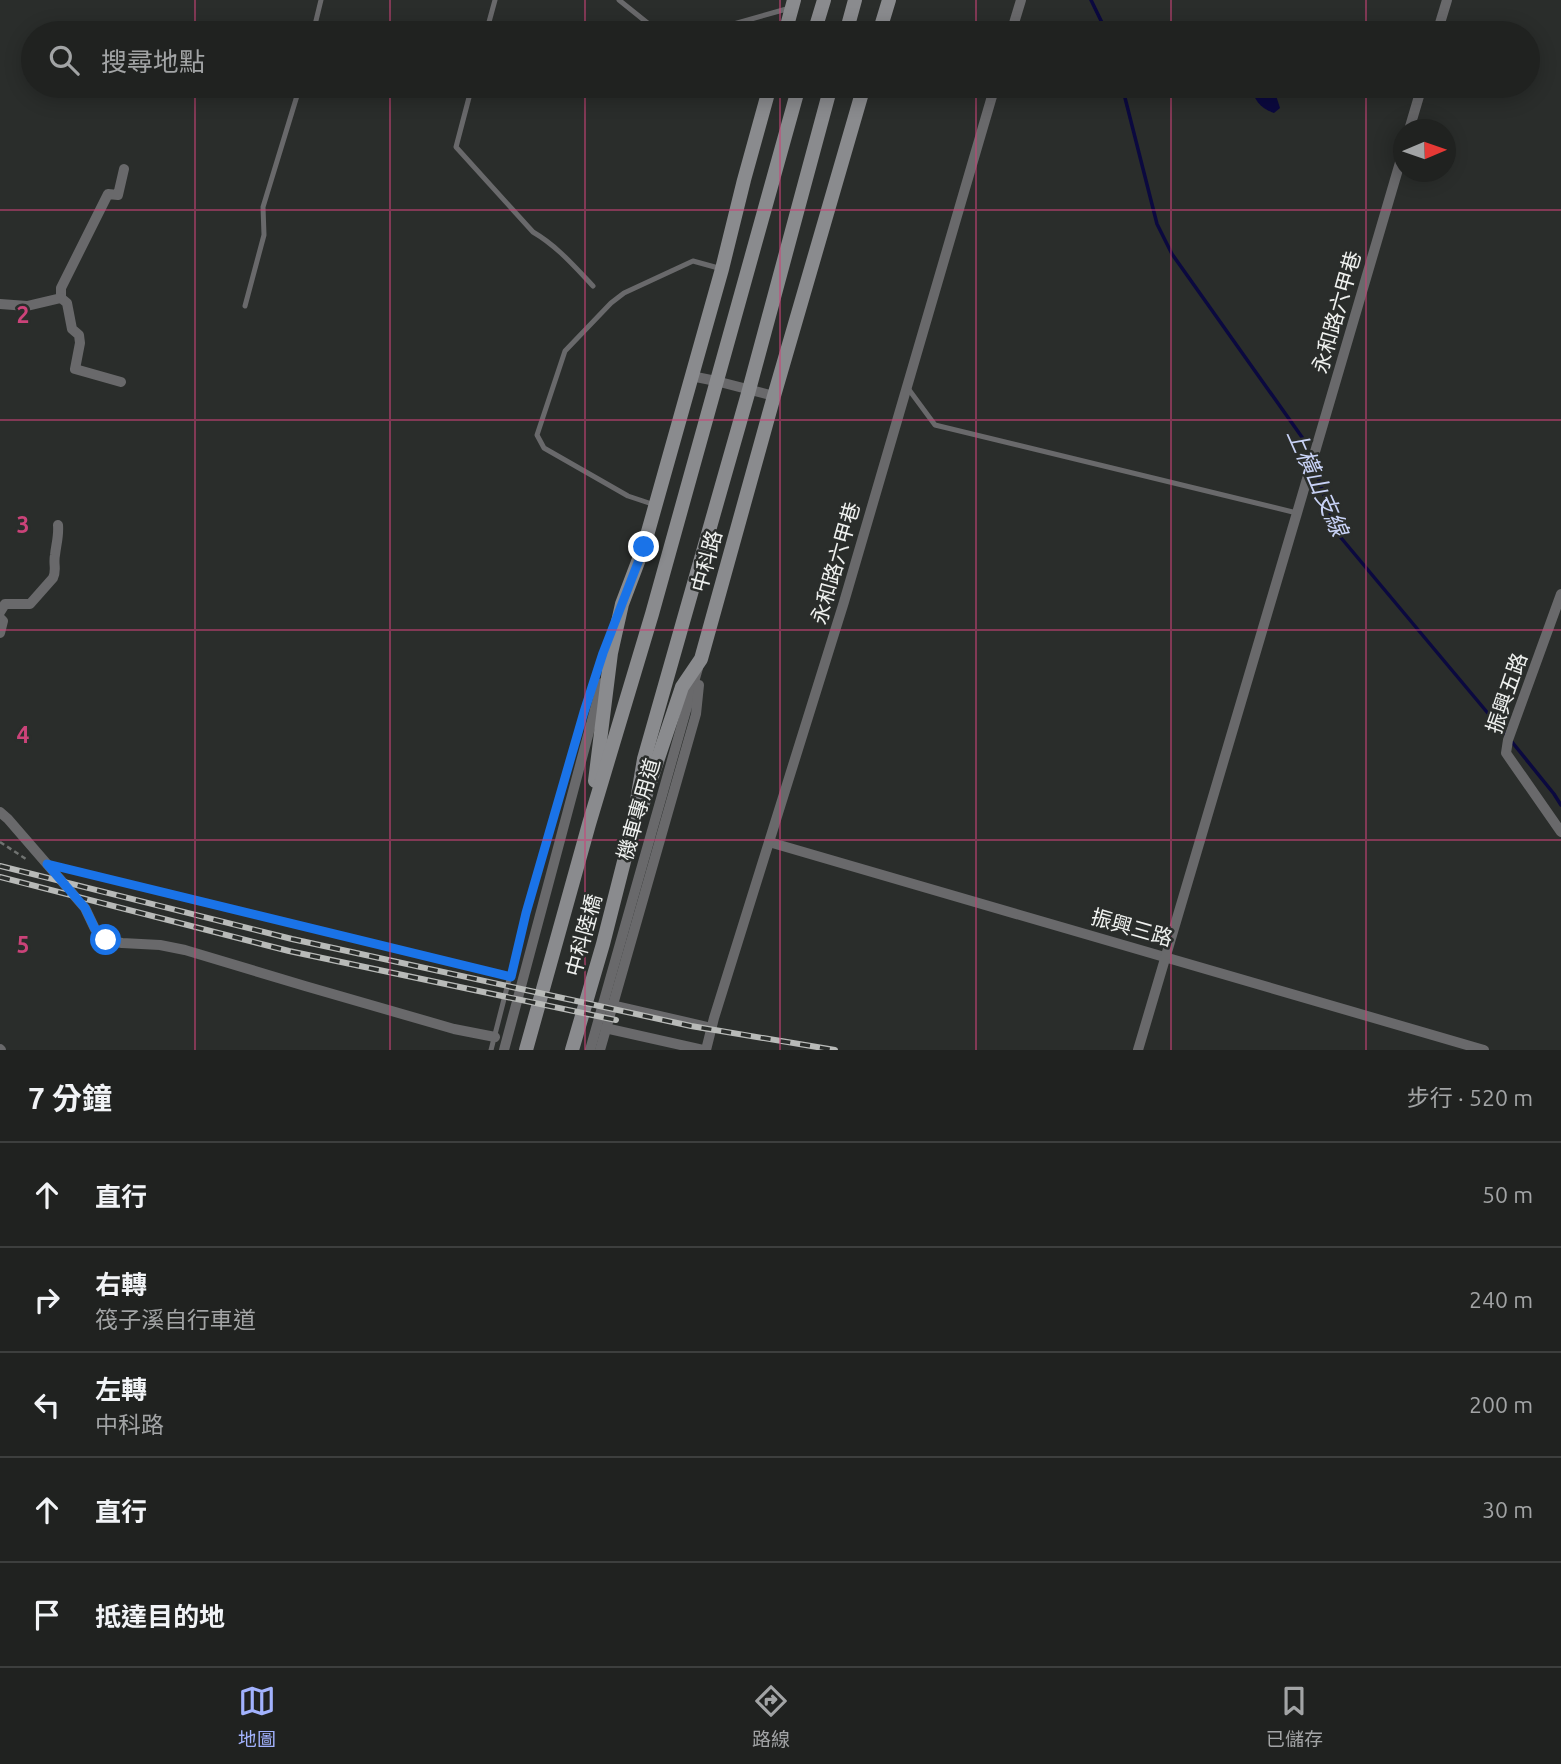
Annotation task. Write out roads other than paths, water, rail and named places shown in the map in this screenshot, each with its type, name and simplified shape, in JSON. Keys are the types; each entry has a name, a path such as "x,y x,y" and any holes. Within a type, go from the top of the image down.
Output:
{"street":[{"path":"818,21 824,0"},
{"path":"849,21 855,0"},
{"path":"883,21 889,0"},
{"path":"1015,21 1021,0"},
{"path":"1441,21 1447,0"},
{"path":"788,21 793,4"},
{"path":"504,1050 622,604 644,547 767,98"},
{"name":"中科路","path":"589,824 652,614 796,98"},
{"name":"中科路","path":"632,830 644,759 828,98"},
{"name":"中科路","path":"600,1050 696,714 701,659 861,98"},
{"name":"永和路六甲巷","path":"704,1050 844,602 991,98"},
{"path":"1412,119 1418,98"},
{"path":"61,298 61,288 108,194 118,195 124,169"},
{"name":"永和路六甲巷","path":"1138,1050 1394,182"},
{"path":"0,304 27,306 61,298"},
{"path":"61,298 67,303 72,329 79,335 75,369 121,382"},
{"path":"691,376 774,396"},
{"path":"0,612 5,604 30,604 56,574 54,558 58,543 58,525"},
{"name":"振興五路","path":"1561,594 1508,740 1506,753 1561,832"},
{"path":"0,618 3,621 0,633"},
{"path":"589,824 611,653"},
{"path":"632,830 682,687 701,659"},
{"name":"機車專用道","path":"590,1050 701,659"},
{"path":"0,812 85,908 95,929 106,940 186,950 454,1029 495,1037"},
{"name":"中科陸橋","path":"526,1050 589,824"},
{"name":"中科陸橋","path":"572,1050 632,830"},
{"name":"振興三路","path":"769,842 1484,1050"},
{"path":"611,1005 712,1028"},
{"path":"605,1028 704,1050"}],"lane":[{"path":"316,21 321,0"},
{"path":"489,21 495,0"},
{"path":"619,0 645,21"},
{"path":"740,21 793,4"},
{"path":"245,306 264,236 263,207 296,98"},
{"path":"469,98 456,146 533,232 559,250 593,286"},
{"path":"655,505 628,496 544,447 537,435 565,351 611,303 624,293 693,261 722,269"},
{"path":"907,387 935,425 1297,513"},
{"path":"491,1050 526,913 584,712 622,604"}],"waterway":[{"name":"上橫山支線","path":"1091,0 1101,21"},
{"name":"上橫山支線","path":"1125,98 1157,224 1172,254 1304,440 1310,456"},
{"name":"上橫山支線","path":"1314,466 1337,533 1507,736"},
{"name":"上橫山支線","path":"1512,742 1561,805"}],"railway":[{"path":"0,866 292,939 691,1026 835,1050"},
{"path":"0,877 289,951 616,1020"}]}
